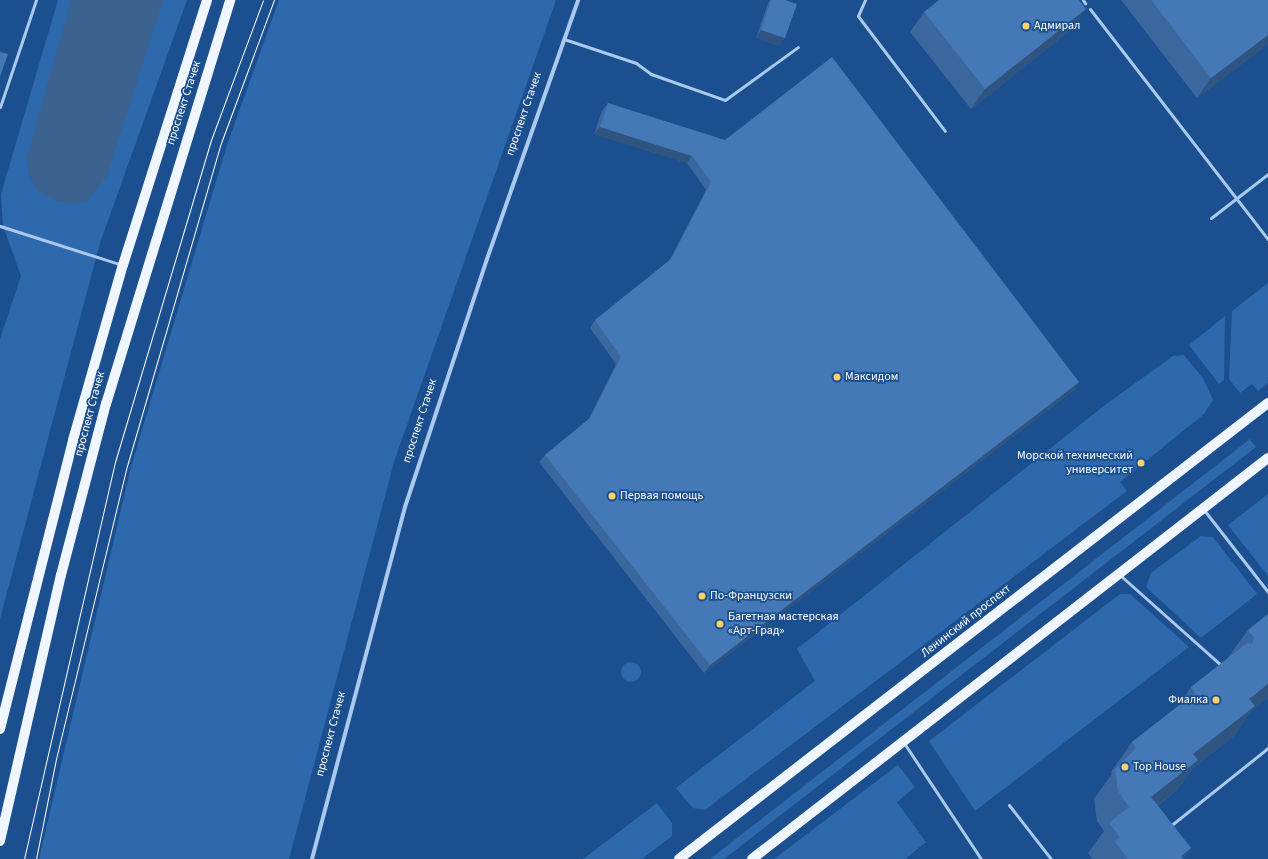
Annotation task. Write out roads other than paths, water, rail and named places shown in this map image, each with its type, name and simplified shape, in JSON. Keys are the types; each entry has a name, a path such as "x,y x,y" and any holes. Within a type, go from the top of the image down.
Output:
{"main road":[{"name":"проспект Стачек","path":"0,729 73,440 122,265 207,0"},
{"name":"проспект Стачек","path":"0,842 61,575 106,404 230,0"},
{"name":"Ленинский проспект","path":"679,859 1268,402"},
{"path":"752,859 1268,458"}],"street":[{"name":"проспект Стачек","path":"312,859 406,507 578,0"}],"lane":[{"path":"0,107 36,0"},
{"path":"865,0 858,16 945,131"},
{"path":"1090,9 1268,239"},
{"path":"564,39 636,63 651,74 725,100 798,47"},
{"path":"1212,218 1268,174"},
{"path":"0,226 122,265"},
{"path":"1203,508 1268,592"},
{"path":"1119,574 1229,672"},
{"path":"903,742 981,859"},
{"path":"1162,832 1268,748"},
{"path":"1009,806 1051,859"}],"tram line":[{"path":"24,859 115,462 211,140 263,0"},
{"path":"36,859 56,759 127,466 221,143 274,0"}],"place":[{"name":"Адмирал","path":"1026,26"},
{"name":"Максидом","path":"837,377"},
{"name":"Морской технический университет","path":"1141,463"},
{"name":"Первая помощь","path":"612,496"},
{"name":"По-Французски","path":"702,596"},
{"name":"Багетная мастерская «Арт-Град»","path":"720,624"},
{"name":"Фиалка","path":"1216,700"},
{"name":"Top House","path":"1125,767"}]}
